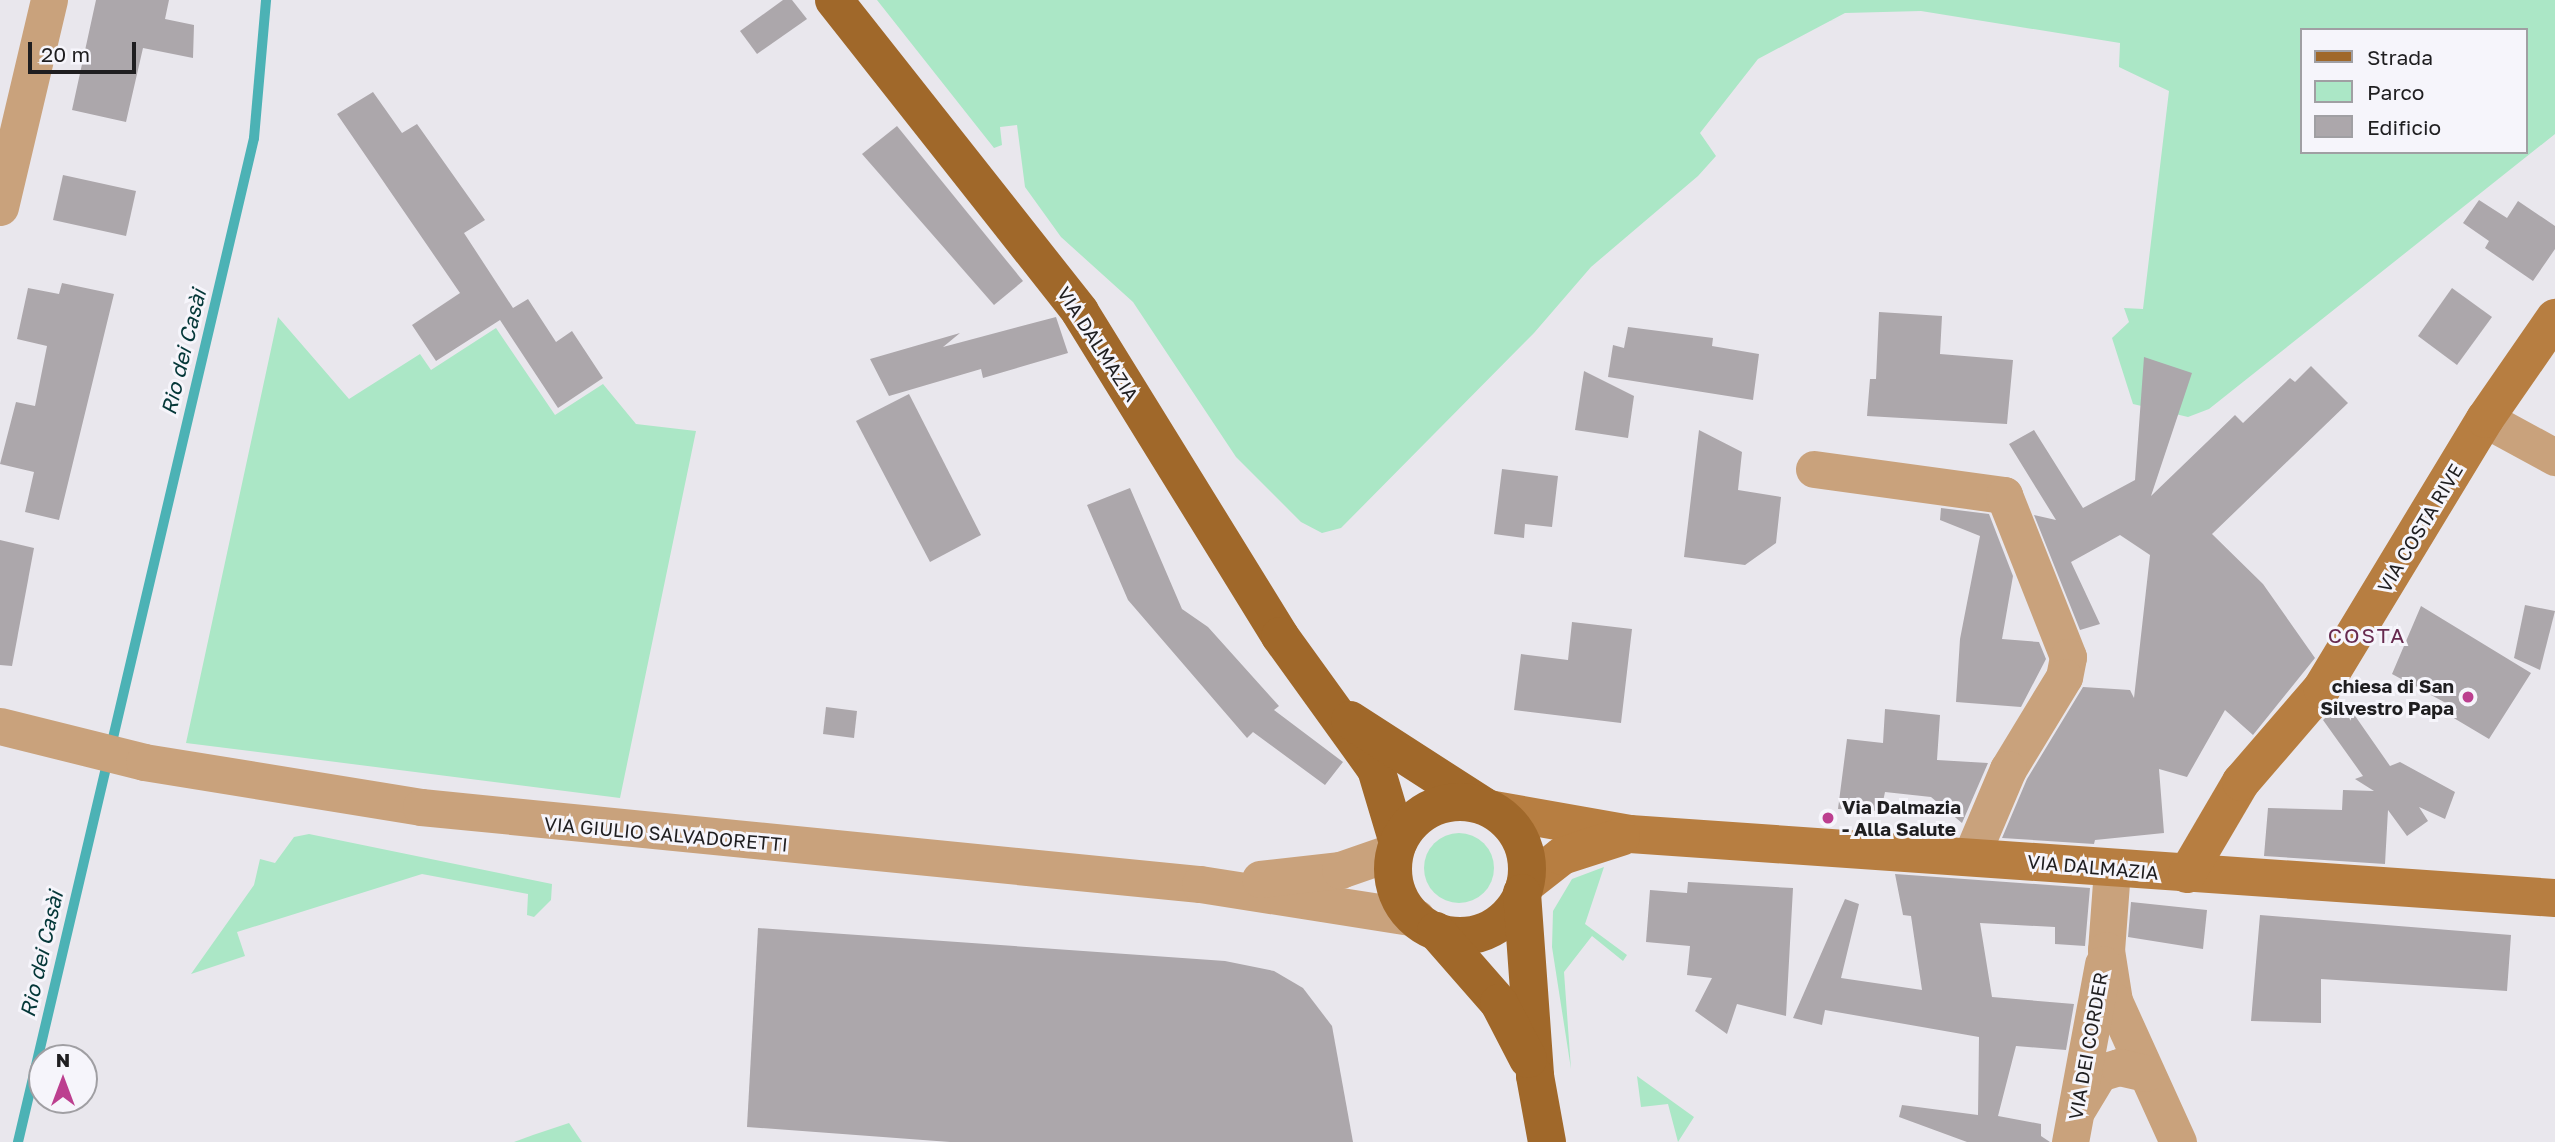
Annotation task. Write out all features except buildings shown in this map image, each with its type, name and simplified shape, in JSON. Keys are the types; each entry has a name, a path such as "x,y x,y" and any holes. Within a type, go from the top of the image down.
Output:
{"main road":[{"name":"VIA DALMAZIA","path":"834,0 1080,312 1238,570 1376,769 1396,847"},
{"name":"VIA DALMAZIA","path":"1333,708 1489,808"},
{"path":"1535,1076 1499,1003 1426,925 1396,888 1396,847 1409,825 1443,804 1489,808 1522,843 1535,1076 1547,1142"},
{"path":"1426,925 1477,933 1496,925 1523,889"}],"street":[{"path":"0,207 50,0"},
{"name":"VIA COSTA RIVE","path":"2187,874 2241,782 2322,688 2485,419 2555,318"},
{"path":"2485,419 2555,457"},
{"path":"1814,469 2004,495 2068,657 2064,677 2008,769 1971,856"},
{"name":"VIA GIULIO SALVADORETTI","path":"0,726 136,760 258,783 570,826 1200,884 1426,925"},
{"name":"VIA DALMAZIA","path":"1489,808 1630,834 2555,898"},
{"name":"VIA DALMAZIA","path":"1523,889 1562,856 1630,834"},
{"name":"VIA GIULIO SALVADORETTI","path":"1200,884 1314,875 1396,847"},
{"path":"2112,869 2106,950 2114,1001 2178,1142"},
{"name":"VIA DEI CORDER","path":"2073,1127 2106,950"},
{"path":"2073,1127 2099,1073 2119,1068 2145,1073"}],"green space":[{"path":"877,0 2555,0 2555,134 2209,409 2188,417 2133,404 2112,338 2129,322 2124,308 2143,309 2169,91 2119,67 2120,43 1921,11 1845,13 1758,59 1700,133 1716,156 1698,176 1591,267 1534,333 1341,528 1322,533 1301,522 1236,457 1133,302 1061,237 1025,187 1017,125 1000,127 1002,145 994,148"},
{"path":"278,317 349,399 420,354 431,370 496,328 555,415 603,384 636,424 696,431 620,798 186,743"},
{"path":"1459,833 1484,843 1494,868 1484,893 1459,903 1434,893 1424,868 1434,843"},
{"path":"309,834 552,884 551,900 534,917 527,915 528,894 422,874 237,932 245,956 191,974 254,885 260,859 275,863 294,837"},
{"path":"1604,867 1585,924 1627,955 1623,961 1592,936 1564,972 1571,1069 1552,947 1553,911 1572,879"},
{"path":"1637,1076 1694,1117 1678,1142 1668,1104 1641,1107"},
{"path":"569,1123 582,1142 514,1142 533,1135"}],"waterway":[{"name":"Rio dei Casài","path":"18,1142 254,138 266,0"}],"place":[{"name":"chiesa di San Silvestro Papa","path":"2468,697"},
{"name":"Via Dalmazia - Alla Salute","path":"1828,818"}],"district":[{"name":"COSTA","path":"2367,635"}]}
